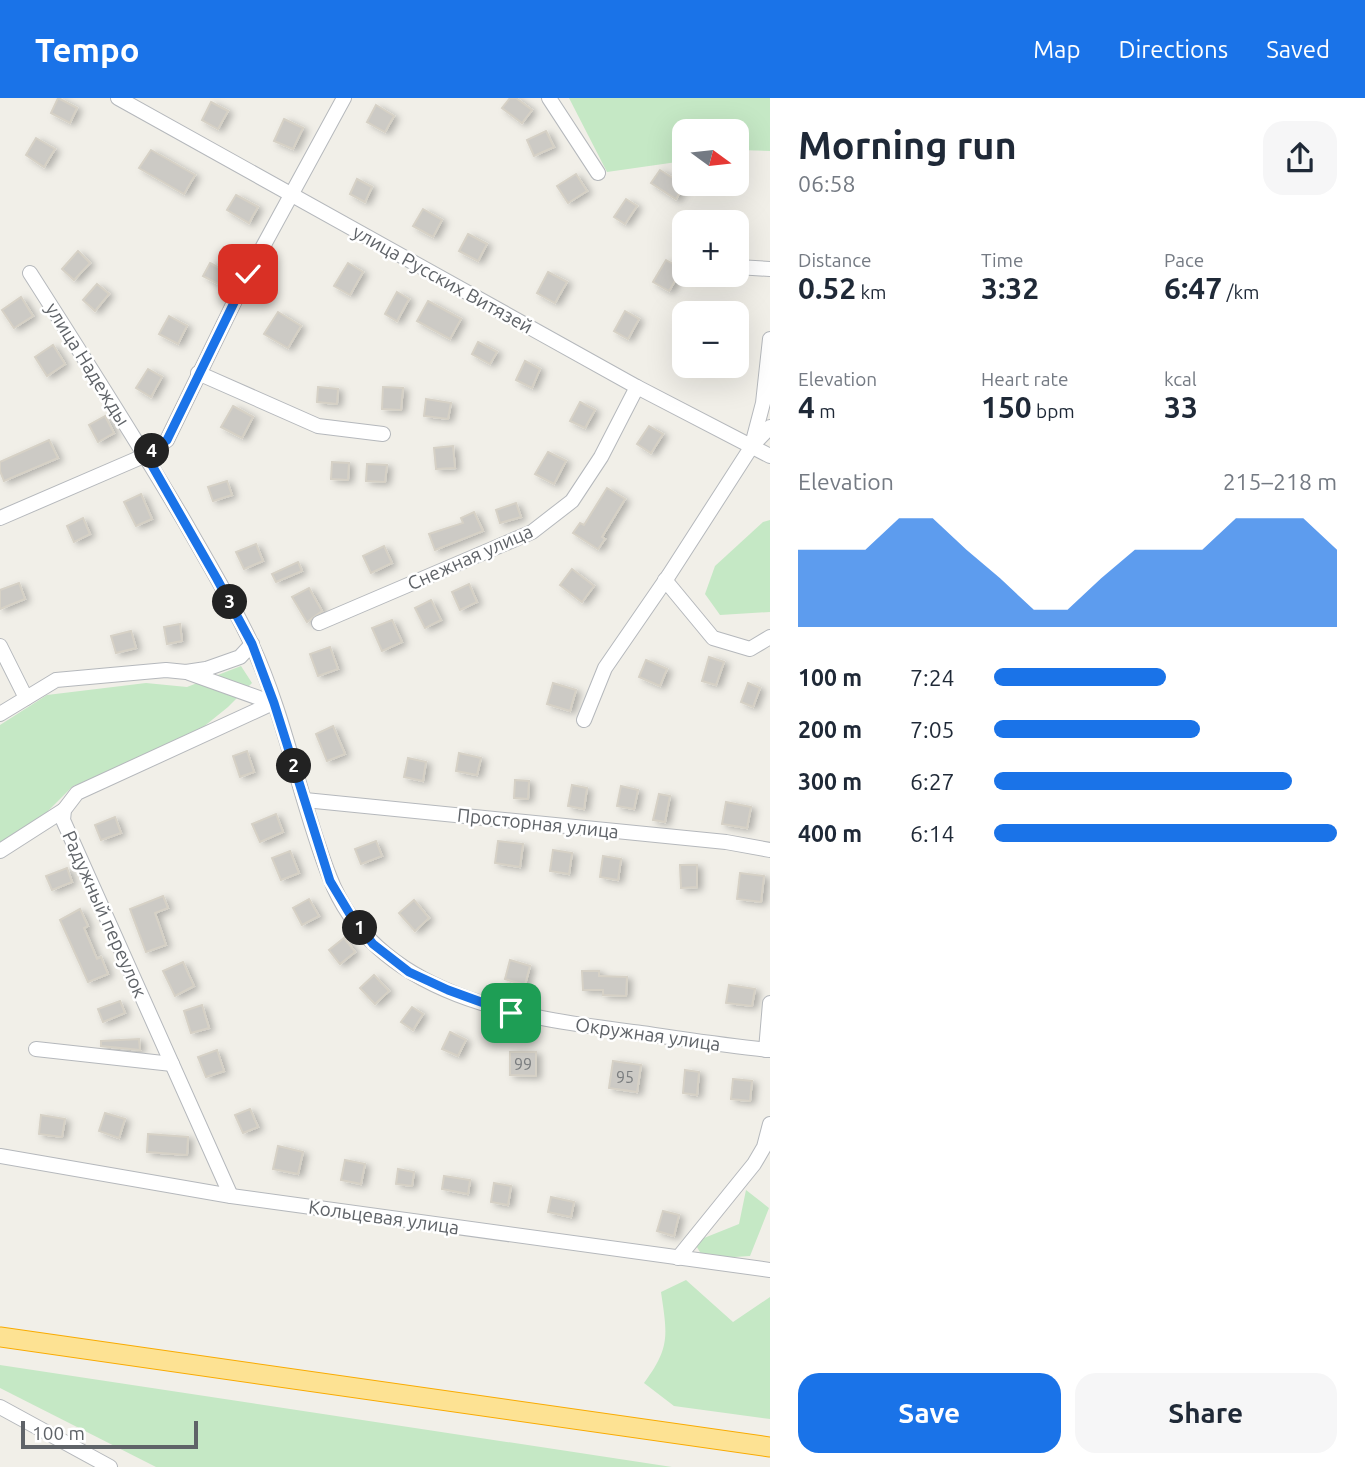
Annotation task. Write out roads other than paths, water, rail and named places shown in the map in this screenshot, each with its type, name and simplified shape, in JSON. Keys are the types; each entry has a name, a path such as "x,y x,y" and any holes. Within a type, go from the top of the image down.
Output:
{"highway":[{"path":"0,1337 770,1447"}],"street":[{"name":"улица Русских Витязей","path":"118,98 637,387 770,456"},
{"path":"0,518 146,455 167,440 198,373 344,98"},
{"path":"549,98 598,173"},
{"path":"749,268 770,269"},
{"name":"улица Надежды","path":"30,273 146,455"},
{"path":"752,446 763,403 770,339"},
{"path":"198,373 318,426 383,434"},
{"name":"Снежная улица","path":"319,623 533,532 572,501 601,457 637,387"},
{"path":"584,719 604,668 752,446 770,427"},
{"name":"Окружная улица","path":"146,455 252,644 274,703 330,881 351,916 373,944 409,972 448,990 511,1013 768,1050"},
{"path":"665,580 713,638 750,649 770,638"},
{"path":"186,672 206,669 240,657 252,644"},
{"path":"0,646 26,698"},
{"path":"0,714 56,680 166,670 186,672 274,703"},
{"name":"Радужный переулок","path":"231,1196 63,820 64,810 77,793 274,703"},
{"name":"Просторная улица","path":"305,800 726,842 770,850"},
{"path":"0,851 64,810"},
{"path":"768,1050 770,1003"},
{"path":"36,1049 172,1064"},
{"path":"678,1258 754,1164 764,1147 770,1124"},
{"name":"Кольцевая улица","path":"0,1156 231,1196 770,1270"},
{"path":"0,1407 110,1467"}]}
